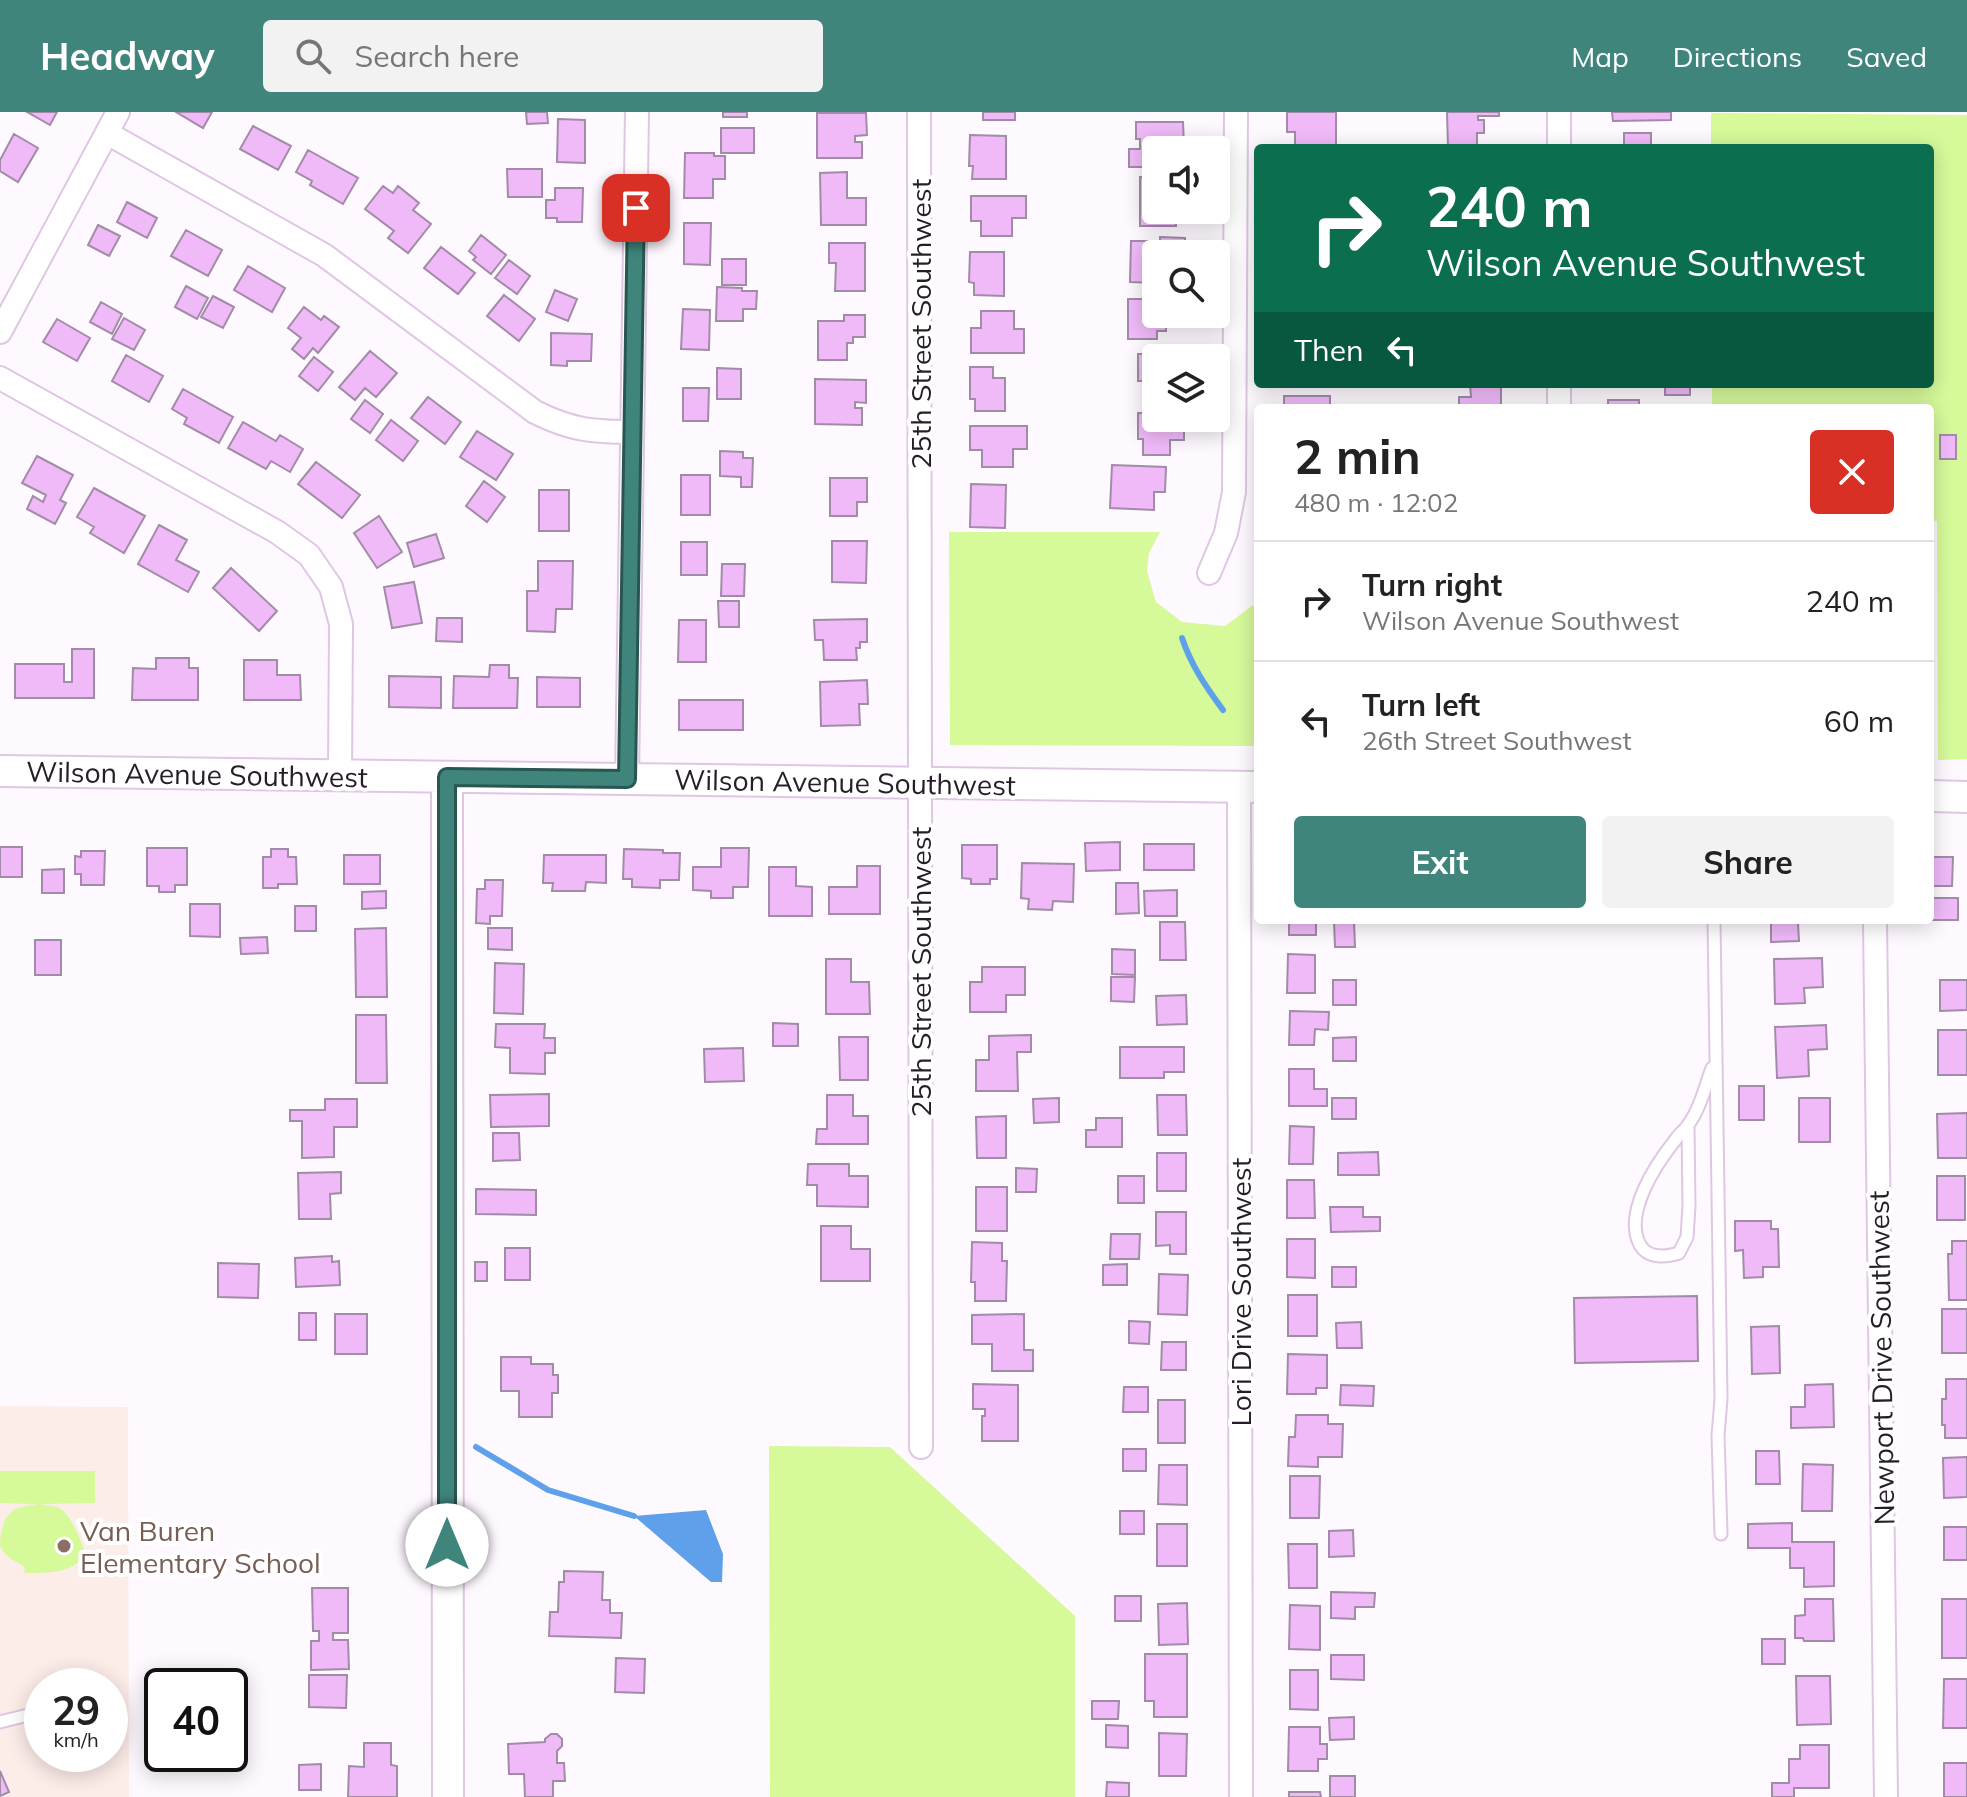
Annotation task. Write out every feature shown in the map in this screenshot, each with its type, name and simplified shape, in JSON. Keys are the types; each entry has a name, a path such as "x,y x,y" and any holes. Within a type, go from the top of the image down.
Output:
{"main road":[{"name":"Wilson Avenue Southwest","path":"0,771 1248,787"},
{"path":"447,777 448,1797"},
{"path":"1934,796 1967,797"}],"street":[{"path":"0,332 118,112"},
{"path":"627,779 637,112"},
{"name":"25th Street Southwest","path":"919,112 921,1447"},
{"path":"1209,573 1226,533 1234,492 1236,112"},
{"path":"1559,112 1559,144"},
{"path":"107,133 324,255 535,412 559,424 595,432 632,432"},
{"path":"0,378 277,532 309,555 331,587 341,624 340,775"},
{"name":"Lori Drive Southwest","path":"1241,1797 1248,787"},
{"name":"Newport Drive Southwest","path":"1875,924 1886,1797"}],"lane":[{"path":"1714,924 1721,1534"},
{"path":"1688,1126 1687,1237 1679,1253 1667,1257 1651,1254 1641,1248 1635,1230 1637,1208 1646,1185 1663,1157 1697,1110 1715,1060"},
{"path":"0,1722 24,1716"}],"shaded area":[{"name":"Van Buren Elementary School","path":"0,1406 128,1407 129,1797 0,1797"}],"green space":[{"path":"1711,113 1967,115 1967,759 1938,760 1934,404 1712,404 1712,388 1934,388 1934,144 1711,144"},
{"path":"949,532 1160,532 1149,553 1147,571 1156,602 1182,622 1225,626 1254,606 1254,746 950,745"},
{"path":"769,1446 890,1447 1075,1616 1075,1797 770,1797"},
{"path":"0,1471 95,1471 95,1503 39,1504 57,1507 67,1516 84,1550 85,1555 80,1561 58,1571 24,1573 25,1567 4,1553 0,1540 6,1518 13,1510 37,1504 0,1503"}],"water":[{"path":"706,1510 723,1554 722,1582 711,1582 634,1516"}],"building":[{"path":"27,112 57,112 50,125"},
{"path":"176,112 212,112 203,128"},
{"path":"526,112 547,112 548,123 527,124"},
{"path":"723,112 747,112 747,117 723,117"},
{"path":"983,112 1015,112 1015,120 983,120"},
{"path":"1287,112 1336,112 1336,144 1295,144 1295,132 1287,132"},
{"path":"1447,112 1499,112 1499,116 1478,116 1478,120 1484,120 1484,133 1477,133 1477,144 1448,144"},
{"path":"1612,112 1671,112 1671,120 1613,121"},
{"path":"817,113 866,113 867,135 855,136 855,142 862,142 862,158 817,158"},
{"path":"558,119 585,120 585,163 557,162"},
{"path":"1136,122 1183,122 1184,136 1142,136 1142,167 1129,167 1129,149 1140,149 1140,139 1136,139"},
{"path":"253,126 291,146 278,170 240,149"},
{"path":"721,128 754,128 754,153 721,153"},
{"path":"1624,133 1651,133 1651,144 1624,144"},
{"path":"14,134 38,148 18,182 0,171 0,160"},
{"path":"970,135 1006,136 1006,179 972,179 973,166 969,166"},
{"path":"308,150 358,178 343,204 310,185 312,181 296,172"},
{"path":"685,153 725,156 725,179 713,179 713,198 684,198"},
{"path":"507,169 542,169 542,197 508,197"},
{"path":"847,172 847,198 866,198 866,225 821,225 820,173"},
{"path":"1142,177 1142,224 1176,226 1140,226"},
{"path":"383,186 393,193 398,186 419,203 413,210 431,224 408,253 388,238 394,231 365,209"},
{"path":"555,188 583,188 582,222 557,222 557,218 546,218 546,200 555,200"},
{"path":"971,196 1026,196 1026,218 1012,218 1012,236 981,236 981,221 971,221"},
{"path":"127,202 157,218 147,238 117,222"},
{"path":"684,223 711,223 710,265 684,264"},
{"path":"98,225 120,236 109,256 88,245"},
{"path":"186,230 222,250 208,276 171,256"},
{"path":"481,235 506,255 491,274 473,260 476,257 469,251"},
{"path":"1160,237 1185,238 1185,240 1160,240"},
{"path":"1131,241 1142,241 1142,282 1130,282"},
{"path":"829,243 865,243 865,291 835,291 836,263 829,263"},
{"path":"441,247 475,273 458,294 424,268"},
{"path":"970,252 1004,252 1004,296 974,295 974,283 969,282"},
{"path":"722,259 746,259 746,285 722,285"},
{"path":"509,260 530,276 517,294 495,278"},
{"path":"248,266 285,288 272,312 234,290"},
{"path":"186,286 208,298 197,319 175,307"},
{"path":"717,287 757,291 756,309 743,309 743,321 716,321"},
{"path":"555,290 577,299 568,321 546,312"},
{"path":"504,295 535,319 519,341 487,316"},
{"path":"213,296 234,307 223,328 201,317"},
{"path":"1128,299 1142,299 1142,328 1166,328 1166,331 1157,331 1157,339 1128,339"},
{"path":"101,302 122,314 112,334 90,322"},
{"path":"304,307 321,320 324,316 339,327 318,353 313,348 304,359 292,349 301,338 288,328"},
{"path":"683,309 710,310 709,350 681,349"},
{"path":"981,311 1014,311 1014,329 1024,329 1024,353 971,353 971,328 981,328"},
{"path":"844,315 865,315 865,337 853,337 853,343 847,343 847,360 818,360 818,321 844,321"},
{"path":"124,318 145,330 134,350 112,339"},
{"path":"57,319 90,338 77,361 43,342"},
{"path":"551,333 592,334 591,361 567,361 567,366 551,365"},
{"path":"370,351 397,373 376,397 365,388 355,400 339,387"},
{"path":"1138,354 1142,354 1142,381 1138,381"},
{"path":"126,355 163,376 149,402 112,381"},
{"path":"314,357 333,372 318,391 299,376"},
{"path":"970,367 993,367 993,378 1005,378 1005,411 975,411 975,399 970,399"},
{"path":"717,368 741,369 741,399 717,399"},
{"path":"815,379 866,380 866,403 855,402 855,408 862,408 862,425 815,424"},
{"path":"683,388 709,388 708,421 683,421"},
{"path":"1470,388 1501,388 1501,404 1459,404 1459,397 1471,397"},
{"path":"1665,388 1690,388 1690,395 1665,395"},
{"path":"183,389 233,417 219,443 184,424 187,418 172,409"},
{"path":"1284,396 1330,396 1330,404 1284,404"},
{"path":"428,397 461,422 445,444 411,418"},
{"path":"365,400 383,414 370,433 351,419"},
{"path":"1608,400 1639,400 1639,404 1608,404"},
{"path":"1138,413 1142,413 1142,432 1184,432 1184,440 1170,440 1170,455 1143,455 1143,439 1138,439"},
{"path":"391,420 418,441 403,461 376,440"},
{"path":"243,422 276,441 280,435 303,449 290,472 271,461 266,469 228,448"},
{"path":"970,426 1027,426 1027,449 1013,449 1013,467 982,467 982,450 970,450"},
{"path":"477,431 513,454 496,480 460,457"},
{"path":"1940,435 1956,435 1956,459 1940,459"},
{"path":"720,451 743,452 743,458 753,458 752,487 741,487 741,477 720,476"},
{"path":"37,456 73,475 60,500 66,503 55,524 27,509 33,496 43,502 46,495 22,483"},
{"path":"316,462 360,495 342,518 298,484"},
{"path":"1112,465 1166,467 1165,492 1154,492 1154,510 1110,508"},
{"path":"681,475 710,475 710,515 681,515"},
{"path":"830,478 867,478 867,502 857,502 857,516 830,516"},
{"path":"484,481 505,497 487,522 466,506"},
{"path":"971,484 1006,485 1005,528 970,527"},
{"path":"94,488 145,516 124,553 90,533 94,527 77,517"},
{"path":"539,490 569,490 569,531 539,531"},
{"path":"379,516 402,552 377,568 354,533"},
{"path":"159,525 187,540 176,560 199,572 188,592 138,564"},
{"path":"436,534 444,558 414,567 407,543"},
{"path":"832,541 867,541 866,583 832,582"},
{"path":"681,542 707,542 707,575 681,575"},
{"path":"538,561 573,561 572,609 556,609 555,632 527,631 527,591 538,591"},
{"path":"722,564 745,564 744,596 721,596"},
{"path":"231,568 277,611 259,631 213,588"},
{"path":"414,582 422,623 392,628 384,587"},
{"path":"718,601 739,601 739,627 719,627"},
{"path":"437,618 462,618 462,642 436,641"},
{"path":"867,619 867,642 860,642 860,648 856,648 857,660 824,660 823,640 815,640 814,620"},
{"path":"679,620 706,620 706,662 678,662"},
{"path":"72,649 94,649 94,698 15,698 15,664 64,664 64,682 72,682"},
{"path":"156,658 189,658 189,668 198,668 198,700 132,700 133,668 156,669"},
{"path":"244,660 277,660 277,675 300,675 301,700 244,700"},
{"path":"490,665 509,665 509,678 518,678 517,708 453,708 454,676 489,677"},
{"path":"389,676 441,677 441,708 389,707"},
{"path":"537,677 580,678 580,707 537,707"},
{"path":"867,680 868,704 859,704 860,725 821,726 820,682"},
{"path":"679,700 743,700 743,730 679,730"},
{"path":"1120,842 1120,870 1086,871 1085,843"},
{"path":"1144,844 1194,844 1194,870 1144,870"},
{"path":"962,845 997,845 997,879 990,879 990,884 971,884 971,879 962,878"},
{"path":"0,847 22,847 22,877 0,877"},
{"path":"147,848 187,848 187,885 175,885 175,892 159,892 159,886 147,886"},
{"path":"721,848 749,848 748,887 733,887 733,898 711,898 711,891 693,890 693,867 721,867"},
{"path":"271,849 288,849 288,857 296,857 297,884 263,888 263,857 271,857"},
{"path":"624,849 680,853 679,880 660,880 660,888 632,887 632,879 623,879"},
{"path":"81,851 105,851 104,885 81,885 81,874 75,874 75,856 81,857"},
{"path":"344,855 380,855 380,884 344,884"},
{"path":"544,855 606,855 606,883 586,882 585,891 552,891 553,883 543,883"},
{"path":"1934,857 1953,857 1952,886 1934,886"},
{"path":"1022,863 1074,864 1073,902 1053,901 1052,910 1028,909 1029,899 1021,898"},
{"path":"857,866 880,866 880,914 829,914 829,887 857,887"},
{"path":"769,867 796,867 796,886 812,887 812,916 769,916"},
{"path":"64,869 64,893 42,893 42,870"},
{"path":"485,880 503,880 502,916 490,916 490,924 476,923 477,889 485,889"},
{"path":"1116,883 1138,883 1139,913 1116,914"},
{"path":"1177,890 1177,916 1145,916 1144,891"},
{"path":"386,891 386,908 362,909 362,892"},
{"path":"1934,898 1958,898 1958,920 1934,920"},
{"path":"190,904 220,904 220,937 190,936"},
{"path":"295,906 316,906 316,931 295,931"},
{"path":"1160,922 1185,922 1186,960 1160,960"},
{"path":"1289,924 1316,924 1316,935 1289,935"},
{"path":"1334,924 1354,924 1355,947 1335,947"},
{"path":"1771,924 1798,924 1799,941 1771,942"},
{"path":"386,928 387,997 356,997 355,929"},
{"path":"488,928 512,928 512,950 488,949"},
{"path":"267,937 268,953 241,954 240,938"},
{"path":"35,940 61,940 61,975 35,975"},
{"path":"1112,949 1135,950 1135,975 1112,974"},
{"path":"1288,954 1315,955 1315,993 1287,993"},
{"path":"1822,958 1823,987 1804,988 1805,1003 1775,1004 1774,959"},
{"path":"826,959 851,959 851,982 869,982 870,1014 826,1014"},
{"path":"495,963 524,964 523,1014 494,1013"},
{"path":"982,967 1025,967 1025,995 1006,995 1006,1012 970,1012 970,982 982,982"},
{"path":"1111,977 1135,977 1134,1002 1111,1001"},
{"path":"1333,980 1356,980 1356,1005 1333,1005"},
{"path":"1940,980 1967,980 1967,1010 1940,1011"},
{"path":"1186,995 1187,1024 1157,1025 1156,996"},
{"path":"1290,1011 1329,1012 1328,1030 1315,1029 1314,1045 1289,1045"},
{"path":"356,1015 386,1015 387,1083 356,1083"},
{"path":"773,1023 798,1024 798,1046 773,1046"},
{"path":"496,1024 545,1024 544,1038 555,1038 555,1053 545,1053 545,1074 510,1073 510,1048 495,1047"},
{"path":"1826,1025 1827,1049 1808,1050 1809,1076 1777,1078 1775,1027"},
{"path":"1938,1030 1967,1030 1967,1075 1938,1075"},
{"path":"1031,1035 1031,1052 1017,1052 1018,1091 976,1091 976,1060 989,1060 989,1036"},
{"path":"839,1037 868,1037 868,1080 840,1080"},
{"path":"1356,1037 1356,1061 1333,1061 1333,1038"},
{"path":"1120,1047 1184,1047 1184,1072 1164,1072 1164,1078 1120,1078"},
{"path":"743,1048 744,1081 705,1082 704,1049"},
{"path":"1289,1069 1314,1069 1314,1089 1327,1089 1327,1106 1289,1106"},
{"path":"1739,1086 1764,1086 1764,1120 1739,1120"},
{"path":"549,1094 549,1126 491,1127 490,1095"},
{"path":"827,1095 853,1095 853,1116 868,1116 868,1144 816,1144 817,1129 827,1129"},
{"path":"1157,1095 1186,1095 1187,1135 1158,1135"},
{"path":"1059,1098 1059,1122 1034,1123 1033,1099"},
{"path":"1332,1098 1356,1098 1356,1119 1332,1119"},
{"path":"1799,1098 1830,1098 1830,1142 1799,1142"},
{"path":"325,1099 357,1099 357,1127 334,1127 334,1157 302,1158 302,1121 290,1121 290,1110 325,1110"},
{"path":"1967,1113 1967,1158 1938,1158 1937,1114"},
{"path":"1006,1116 1006,1158 977,1158 976,1117"},
{"path":"1096,1118 1122,1118 1122,1147 1086,1147 1086,1130 1096,1130"},
{"path":"1290,1126 1314,1127 1313,1164 1289,1164"},
{"path":"493,1133 519,1133 520,1160 493,1161"},
{"path":"1378,1152 1379,1175 1338,1175 1338,1153"},
{"path":"1157,1153 1186,1153 1186,1191 1157,1191"},
{"path":"808,1164 849,1164 849,1176 868,1176 868,1207 817,1206 817,1185 807,1185"},
{"path":"1016,1168 1037,1169 1036,1192 1016,1192"},
{"path":"341,1172 341,1193 330,1194 331,1219 299,1219 298,1173"},
{"path":"1118,1176 1144,1176 1144,1203 1118,1203"},
{"path":"1937,1176 1965,1176 1965,1220 1937,1220"},
{"path":"1287,1180 1314,1180 1315,1218 1287,1218"},
{"path":"976,1187 1007,1187 1007,1231 976,1231"},
{"path":"476,1189 536,1190 536,1215 476,1214"},
{"path":"1330,1207 1363,1207 1363,1217 1380,1217 1380,1231 1331,1232"},
{"path":"1156,1212 1186,1212 1186,1254 1170,1254 1170,1245 1156,1246"},
{"path":"1735,1221 1771,1221 1771,1229 1778,1229 1779,1267 1763,1267 1763,1277 1744,1278 1743,1250 1735,1251"},
{"path":"821,1226 851,1226 851,1249 870,1249 870,1281 821,1281"},
{"path":"1111,1234 1140,1234 1139,1259 1110,1259"},
{"path":"1287,1239 1315,1239 1315,1278 1287,1277"},
{"path":"1952,1241 1967,1241 1967,1300 1949,1300 1948,1254 1952,1254"},
{"path":"972,1242 1002,1243 1002,1261 1007,1261 1006,1301 975,1301 975,1282 971,1282"},
{"path":"505,1248 530,1248 530,1280 505,1280"},
{"path":"332,1256 332,1262 339,1261 340,1285 296,1287 295,1258"},
{"path":"475,1262 487,1262 487,1281 475,1281"},
{"path":"218,1263 259,1264 258,1298 218,1297"},
{"path":"1127,1264 1127,1285 1103,1285 1103,1265"},
{"path":"1332,1267 1356,1267 1356,1287 1332,1287"},
{"path":"1159,1274 1188,1275 1187,1315 1158,1314"},
{"path":"1288,1295 1317,1295 1317,1336 1288,1336"},
{"path":"1697,1296 1698,1361 1575,1363 1574,1298"},
{"path":"1942,1309 1967,1309 1967,1353 1942,1353"},
{"path":"299,1313 316,1313 316,1340 299,1340"},
{"path":"335,1314 367,1314 367,1354 335,1354"},
{"path":"1024,1314 1024,1350 1033,1350 1033,1371 992,1371 992,1344 972,1344 972,1315"},
{"path":"1129,1321 1150,1322 1149,1344 1129,1343"},
{"path":"1361,1322 1362,1348 1337,1348 1336,1323"},
{"path":"1779,1326 1780,1373 1752,1374 1751,1327"},
{"path":"1162,1342 1186,1342 1186,1370 1161,1370"},
{"path":"1288,1354 1327,1355 1327,1388 1316,1388 1316,1394 1287,1394"},
{"path":"501,1357 531,1357 531,1364 553,1364 553,1375 558,1375 558,1393 552,1393 552,1417 519,1417 519,1391 501,1391"},
{"path":"1946,1379 1967,1379 1967,1438 1945,1438 1942,1399 1946,1399"},
{"path":"973,1384 1018,1385 1018,1441 982,1441 985,1409 973,1409"},
{"path":"1833,1384 1834,1427 1791,1428 1791,1407 1805,1407 1805,1385"},
{"path":"1341,1385 1374,1386 1373,1406 1340,1405"},
{"path":"1124,1387 1148,1387 1148,1412 1123,1412"},
{"path":"1158,1400 1185,1400 1185,1443 1158,1443"},
{"path":"1296,1415 1328,1415 1328,1424 1343,1424 1342,1457 1318,1457 1318,1467 1288,1466 1289,1437 1295,1437"},
{"path":"1123,1449 1146,1449 1146,1471 1123,1471"},
{"path":"1756,1451 1779,1451 1780,1484 1756,1484"},
{"path":"1967,1457 1967,1497 1944,1498 1943,1458"},
{"path":"1803,1464 1833,1465 1832,1511 1802,1511"},
{"path":"1159,1465 1187,1465 1187,1505 1158,1504"},
{"path":"1290,1476 1320,1476 1319,1518 1290,1518"},
{"path":"1120,1511 1144,1511 1144,1534 1120,1534"},
{"path":"1792,1523 1792,1542 1834,1542 1834,1586 1804,1587 1804,1568 1790,1568 1790,1548 1748,1548 1748,1524"},
{"path":"1157,1524 1187,1524 1187,1566 1157,1566"},
{"path":"1944,1527 1967,1527 1967,1560 1944,1560"},
{"path":"1353,1530 1354,1556 1329,1557 1329,1531"},
{"path":"1288,1544 1317,1544 1317,1588 1289,1588"},
{"path":"564,1571 603,1572 602,1600 610,1600 610,1613 622,1613 621,1638 549,1636 550,1612 558,1612 559,1582 564,1582"},
{"path":"312,1588 348,1588 348,1633 333,1633 333,1640 348,1640 349,1669 311,1670 311,1641 319,1641 319,1631 313,1631"},
{"path":"1331,1592 1375,1593 1374,1607 1355,1607 1355,1619 1331,1618"},
{"path":"1115,1596 1141,1596 1141,1621 1115,1621"},
{"path":"1805,1599 1833,1599 1834,1641 1795,1638 1795,1616 1805,1615"},
{"path":"1942,1599 1967,1599 1967,1658 1942,1658"},
{"path":"1187,1603 1188,1644 1159,1645 1158,1604"},
{"path":"1290,1605 1320,1606 1320,1650 1289,1649"},
{"path":"1762,1639 1785,1639 1785,1664 1762,1664"},
{"path":"1145,1654 1187,1654 1187,1717 1154,1717 1154,1701 1145,1701"},
{"path":"1331,1655 1364,1655 1364,1680 1331,1679"},
{"path":"616,1658 645,1659 644,1693 615,1692"},
{"path":"1290,1670 1318,1670 1318,1710 1290,1709"},
{"path":"309,1675 347,1675 346,1708 309,1707"},
{"path":"1796,1676 1830,1676 1831,1724 1797,1725"},
{"path":"1944,1679 1967,1679 1967,1728 1943,1728"},
{"path":"1092,1701 1119,1701 1118,1719 1092,1719"},
{"path":"1354,1717 1354,1739 1330,1740 1329,1718"},
{"path":"1106,1725 1128,1726 1128,1748 1106,1747"},
{"path":"1289,1727 1320,1727 1320,1744 1327,1744 1327,1759 1318,1759 1318,1771 1288,1771"},
{"path":"1159,1733 1187,1734 1186,1776 1159,1776"},
{"path":"551,1734 557,1734 562,1739 562,1746 557,1751 557,1763 564,1763 565,1781 553,1781 553,1797 525,1797 524,1774 509,1774 508,1744 545,1742"},
{"path":"364,1743 391,1743 391,1765 397,1766 397,1797 348,1797 349,1766 364,1767"},
{"path":"1800,1745 1829,1745 1829,1788 1794,1788 1794,1797 1772,1797 1772,1783 1789,1783 1789,1759 1800,1759"},
{"path":"1944,1763 1967,1763 1967,1797 1944,1797"},
{"path":"321,1764 321,1790 299,1790 299,1765"},
{"path":"0,1771 9,1792 0,1796"},
{"path":"1330,1776 1355,1776 1355,1797 1330,1797"},
{"path":"1107,1782 1129,1783 1129,1797 1106,1797"},
{"path":"1289,1792 1320,1792 1321,1797 1289,1797"}],"waterway":[{"path":"1182,638 1200,676 1223,710"},
{"path":"476,1447 548,1490 634,1516"}],"place":[{"name":"Van Buren Elementary School","path":"64,1546"}],"route":[{"path":"447,1545 447,777 627,779 636,208"}]}
